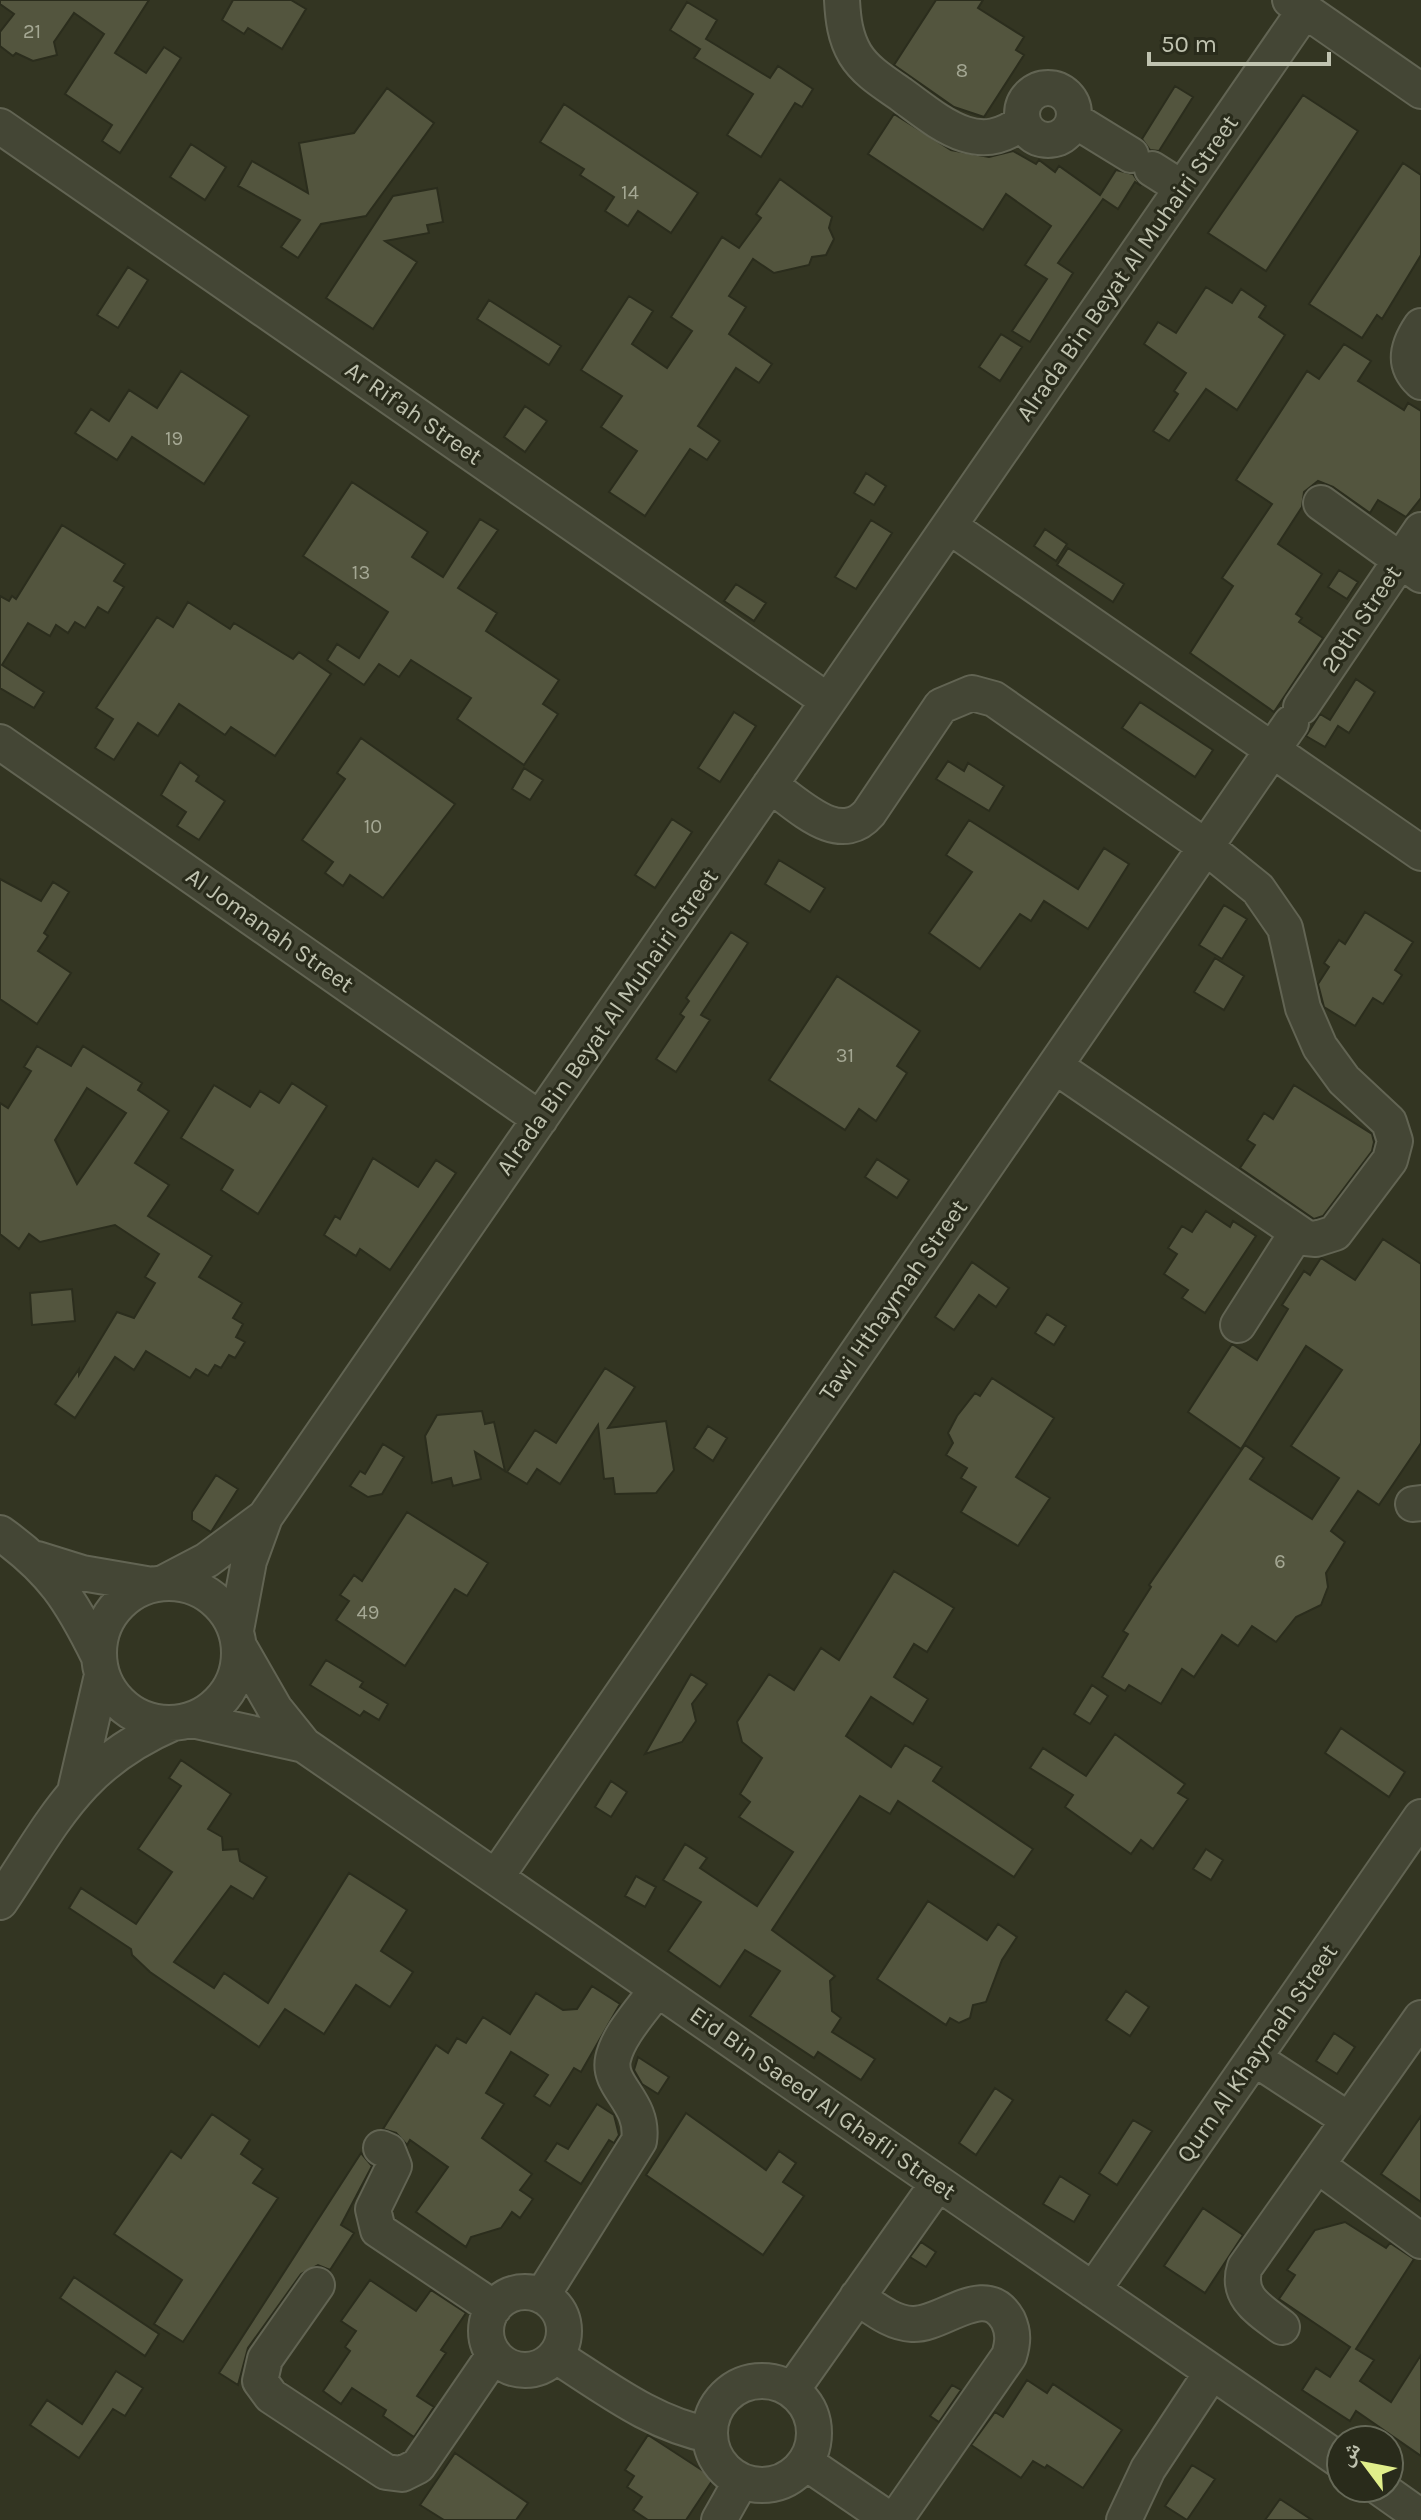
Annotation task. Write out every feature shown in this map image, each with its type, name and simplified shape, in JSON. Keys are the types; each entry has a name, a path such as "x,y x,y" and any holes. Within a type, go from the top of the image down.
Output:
{"street":[{"path":"842,0 848,39 860,61 945,127 964,136 985,138 1005,133 1022,122 1023,104 1028,96 1035,91 1052,88 1068,96 1074,120 1182,188"},
{"path":"1297,5 1421,91"},
{"name":"Alrada Bin Beyat Al Muhairi Street","path":"238,1639 249,1561 265,1517 1182,188 1297,5"},
{"name":"Ar Rif'ah Street","path":"0,126 828,701"},
{"path":"1421,326 1412,340 1408,359 1413,373 1421,382"},
{"path":"1321,503 1411,567"},
{"path":"949,526 1288,727 1421,853"},
{"name":"20th Street","path":"1288,727 1411,567 1421,530"},
{"path":"770,785 833,827 857,824 869,813 941,706 961,695 983,695 1206,847 1258,889 1275,910 1290,946 1303,1008 1320,1047 1344,1080 1394,1131 1395,1151 1335,1233 1316,1239 1296,1234 1055,1066"},
{"name":"Tawi Hthaymah Street","path":"496,1877 1288,727"},
{"name":"Al Jomanah Street","path":"0,742 540,1119"},
{"path":"1238,1325 1296,1234"},
{"name":"Alrada Bin Beyat Al Muhairi Street","path":"158,1584 217,1553 265,1517"},
{"path":"0,1533 37,1559 82,1573 201,1590 216,1600 238,1639 238,1667 222,1700 121,1750 76,1788 0,1902"},
{"path":"37,1559 71,1606 122,1706 138,1716 182,1722"},
{"path":"76,1788 101,1666 102,1634 123,1600 158,1584"},
{"name":"Eid Bin Saeed Al Ghafli Street","path":"238,1639 262,1689 304,1745 1325,2450"},
{"name":"Eid Bin Saeed Al Ghafli Street","path":"182,1722 304,1745"},
{"name":"Qurn Al Khaymah Street","path":"1093,2290 1421,1817"},
{"path":"542,2296 639,2141 639,2116 614,2075 613,2057 657,1989"},
{"path":"1282,2327 1248,2300 1243,2275 1421,2018"},
{"path":"1254,2058 1349,2120"},
{"path":"381,2148 388,2151 394,2166 373,2209 378,2230 494,2308"},
{"path":"1317,2165 1421,2241"},
{"path":"792,2390 938,2183"},
{"path":"317,2285 265,2359 260,2381 271,2396 386,2472 402,2474 418,2466 494,2355"},
{"path":"526,2292 542,2296 557,2309 563,2320 562,2345 556,2356 536,2369 513,2369 494,2355 486,2327 494,2308 514,2294 526,2292"},
{"path":"805,2462 892,2520 1009,2356 1013,2335 1004,2315 986,2304 964,2305 933,2322 909,2324 887,2317 857,2297"},
{"path":"556,2356 652,2416 710,2435"},
{"path":"1124,2520 1148,2469 1212,2372"},
{"path":"765,2381 792,2390 807,2407 814,2430 805,2462 795,2473 769,2485 741,2481 719,2462 710,2435 717,2407 737,2387 765,2381"},
{"path":"719,2520 741,2481"},
{"path":"1403,2504 1421,2517"}],"building":[{"path":"0,0 149,0 115,53 146,73 164,47 181,58 120,153 102,141 112,125 65,94 104,34 74,13 54,42 57,55 33,61 16,53 13,56 0,46 0,32 14,14 0,4"},
{"path":"233,0 291,0 306,9 282,49 248,28 244,34 222,20"},
{"path":"936,0 983,0 978,8 1024,37 1016,50 1024,55 984,117 954,107 894,65"},
{"path":"687,2 717,20 706,39 770,78 778,66 813,89 802,107 795,103 761,157 727,135 753,94 694,58 700,49 670,30"},
{"path":"1175,86 1193,97 1159,151 1150,150 1142,139"},
{"path":"387,88 434,123 366,216 321,224 298,258 281,247 300,220 238,186 252,161 308,193 299,143 354,133"},
{"path":"1303,95 1358,131 1266,271 1208,233"},
{"path":"564,104 698,193 671,233 638,211 628,226 605,211 614,197 580,175 584,169 540,142"},
{"path":"894,114 951,150 989,157 1013,151 1036,164 1039,160 1055,172 1059,166 1100,195 1116,170 1133,174 1141,186 1135,182 1118,209 1103,199 1058,263 1073,273 1030,342 1012,331 1047,279 1025,265 1051,226 1006,194 983,230 868,154"},
{"path":"191,144 226,167 205,200 170,177"},
{"path":"1403,163 1421,175 1421,255 1382,319 1377,315 1362,338 1309,304"},
{"path":"780,179 832,217 829,228 834,239 826,255 812,257 809,265 774,273 753,259 729,296 746,307 729,334 772,364 759,383 736,368 698,426 720,441 707,460 690,449 645,516 609,492 637,451 601,427 622,396 581,370 629,296 653,311 632,344 667,368 692,331 671,317 722,237 739,248 761,218 756,214"},
{"path":"437,188 443,222 427,225 429,233 385,241 417,262 373,329 326,298 393,196"},
{"path":"128,267 148,280 118,328 97,315"},
{"path":"1206,287 1232,303 1241,289 1266,306 1259,317 1285,335 1237,410 1206,389 1169,441 1153,431 1178,394 1174,391 1186,373 1144,344 1158,322 1176,333"},
{"path":"489,300 561,346 549,365 477,319"},
{"path":"1001,334 1022,347 1000,381 979,367"},
{"path":"1344,344 1371,361 1358,381 1404,410 1408,403 1421,411 1421,498 1406,517 1378,500 1370,513 1333,487 1318,481 1304,492 1302,507 1278,544 1322,574 1296,614 1302,618 1299,622 1323,638 1274,712 1190,653 1233,586 1222,578 1272,504 1236,480 1307,371 1319,379"},
{"path":"181,371 249,416 204,484 132,437 117,460 75,433 91,409 109,421 129,390 157,408"},
{"path":"525,406 547,421 525,452 504,437"},
{"path":"866,473 886,486 874,505 854,493"},
{"path":"352,482 428,532 412,557 443,577 480,519 498,530 458,588 497,613 486,631 559,680 543,704 558,714 524,765 457,719 471,698 411,660 399,677 379,664 364,685 327,660 337,644 359,658 388,612 303,556"},
{"path":"871,520 892,533 856,589 835,577"},
{"path":"62,525 125,564 114,581 124,587 108,613 98,607 85,628 75,622 68,633 56,625 50,636 28,623 2,665 44,692 34,708 0,688 0,596 9,601 12,596 16,599"},
{"path":"1045,529 1067,544 1056,561 1034,546"},
{"path":"1068,548 1124,584 1113,602 1057,565"},
{"path":"1339,570 1358,582 1347,599 1328,587"},
{"path":"736,584 766,603 754,621 724,601"},
{"path":"188,602 230,629 234,623 293,659 299,652 331,674 275,756 231,727 225,735 179,704 158,736 138,723 114,760 95,748 113,719 96,708 157,617 173,627"},
{"path":"1356,679 1375,692 1349,733 1338,726 1325,747 1306,736 1320,714 1330,720"},
{"path":"1140,702 1213,750 1195,777 1122,728"},
{"path":"734,712 756,726 720,782 698,768"},
{"path":"361,738 455,804 383,898 350,875 343,886 325,873 333,862 302,840 345,779 337,773"},
{"path":"948,761 964,771 968,763 1004,786 989,811 936,779"},
{"path":"180,762 199,776 196,781 225,801 199,840 177,826 186,812 161,795"},
{"path":"524,768 543,780 530,800 512,789"},
{"path":"672,819 692,832 655,888 635,875"},
{"path":"969,820 1078,889 1104,848 1129,864 1088,929 1044,901 1031,921 1020,914 980,969 929,933 972,872 946,855"},
{"path":"779,860 825,888 810,912 765,884"},
{"path":"0,879 41,901 53,882 69,892 44,933 48,936 38,951 71,973 37,1024 0,999"},
{"path":"1224,905 1247,919 1222,959 1199,945"},
{"path":"1365,912 1413,942 1395,970 1402,975 1383,1004 1373,998 1355,1026 1324,1007 1318,984 1329,967 1324,963 1339,940 1345,944"},
{"path":"731,932 748,943 701,1015 710,1020 676,1072 656,1059 684,1017 680,1014 689,1001 686,998"},
{"path":"1215,958 1244,976 1224,1010 1194,992"},
{"path":"837,976 920,1031 897,1066 907,1073 876,1121 859,1109 845,1130 769,1080"},
{"path":"37,1046 71,1066 83,1046 142,1083 138,1090 169,1111 135,1163 169,1185 148,1216 212,1256 199,1277 242,1303 233,1318 243,1324 236,1337 245,1342 235,1358 229,1355 221,1368 215,1365 208,1376 196,1369 190,1378 146,1351 134,1370 115,1357 75,1418 55,1404 79,1369 79,1375 117,1312 134,1318 155,1283 145,1277 159,1254 115,1225 40,1242 29,1234 19,1249 0,1234 0,1103 8,1108 31,1071 24,1067","holes":["87,1088 126,1113 77,1184 55,1140"]},
{"path":"292,1083 327,1106 258,1214 221,1190 233,1170 181,1138 214,1085 250,1107 260,1091 279,1103"},
{"path":"1294,1085 1372,1134 1374,1142 1372,1151 1323,1216 1314,1219 1240,1168 1255,1145 1247,1140 1264,1113 1273,1119"},
{"path":"373,1158 418,1187 436,1160 456,1173 390,1270 360,1249 356,1256 324,1235 335,1216 340,1219"},
{"path":"877,1159 909,1180 897,1198 865,1177"},
{"path":"1206,1211 1230,1227 1233,1221 1256,1236 1205,1313 1182,1298 1188,1290 1164,1274 1177,1254 1168,1248 1182,1226 1192,1232"},
{"path":"1383,1239 1421,1264 1421,1443 1379,1505 1358,1491 1331,1531 1345,1542 1326,1573 1328,1587 1321,1605 1296,1617 1276,1642 1252,1626 1238,1646 1222,1635 1194,1677 1182,1669 1161,1704 1129,1685 1125,1691 1102,1677 1128,1634 1123,1631 1151,1587 1149,1585 1245,1445 1264,1458 1250,1479 1312,1519 1339,1478 1291,1446 1342,1370 1306,1346 1241,1449 1188,1412 1232,1344 1257,1360 1288,1309 1282,1305 1304,1271 1310,1275 1321,1258 1355,1280"},
{"path":"972,1262 1009,1288 996,1307 979,1295 954,1330 935,1317"},
{"path":"72,1289 75,1321 32,1325 30,1293"},
{"path":"1047,1314 1066,1326 1054,1345 1035,1333"},
{"path":"605,1368 635,1387 608,1428 666,1421 674,1470 656,1493 615,1494 613,1478 604,1479 598,1425 560,1484 537,1469 527,1484 507,1472 535,1430 556,1443"},
{"path":"992,1378 1054,1418 1016,1477 1050,1498 1018,1546 961,1512 976,1487 961,1478 967,1468 946,1455 953,1443 948,1433 957,1416 975,1393 980,1396"},
{"path":"482,1411 485,1424 494,1422 505,1471 475,1452 481,1479 453,1486 451,1478 432,1483 425,1436 437,1415"},
{"path":"708,1426 727,1438 713,1461 694,1448"},
{"path":"383,1444 404,1457 382,1494 368,1497 350,1486 360,1471 365,1474"},
{"path":"216,1475 238,1489 211,1532 192,1520 192,1512"},
{"path":"407,1512 488,1563 467,1596 455,1589 405,1666 336,1620 349,1601 340,1595 354,1575 362,1581"},
{"path":"894,1571 954,1608 927,1652 914,1644 894,1677 928,1699 913,1724 871,1697 846,1736 891,1767 905,1745 942,1767 933,1781 1033,1849 1014,1877 898,1801 890,1814 860,1796 772,1930 835,1976 830,1981 832,2011 841,2018 832,2032 875,2059 861,2080 818,2052 814,2058 750,2016 780,1971 745,1950 720,1987 668,1951 701,1902 663,1880 685,1844 707,1858 700,1868 757,1906 793,1852 739,1817 750,1802 740,1794 762,1758 742,1742 737,1722 769,1674 794,1690 821,1648 839,1660"},
{"path":"326,1660 363,1682 360,1687 388,1704 379,1720 364,1711 360,1716 310,1685"},
{"path":"691,1674 707,1684 692,1704 696,1721 682,1742 645,1754"},
{"path":"1092,1685 1108,1696 1090,1724 1074,1714"},
{"path":"1341,1728 1405,1772 1389,1797 1325,1753"},
{"path":"1115,1734 1185,1784 1178,1793 1188,1799 1153,1849 1141,1840 1131,1854 1065,1807 1073,1795 1030,1768 1043,1748 1086,1776"},
{"path":"181,1760 231,1794 208,1829 222,1837 223,1850 238,1849 240,1861 267,1877 253,1899 231,1886 174,1962 214,1988 224,1973 268,2003 349,1873 407,1910 381,1951 413,1972 390,2007 356,1985 324,2034 285,2009 259,2047 150,1972 132,1955 131,1949 69,1908 81,1888 136,1924 172,1872 138,1849 181,1786 169,1778"},
{"path":"611,1781 627,1792 611,1817 595,1807"},
{"path":"1206,1849 1223,1860 1211,1880 1193,1869"},
{"path":"636,1876 656,1887 645,1907 625,1896"},
{"path":"928,1901 987,1940 998,1924 1017,1937 1002,1960 986,2002 973,2005 970,2018 959,2023 950,2018 946,2025 877,1979"},
{"path":"592,1986 620,2004 581,2072 574,2068 550,2106 534,2096 548,2075 511,2052 486,2093 504,2104 482,2138 532,2174 520,2190 533,2199 520,2218 512,2212 501,2228 471,2237 466,2247 416,2212 448,2167 410,2140 407,2145 396,2133 383,2129 436,2045 448,2053 457,2038 466,2043 483,2017 510,2034 536,1993 563,2010 577,2009"},
{"path":"1126,1991 1149,2007 1130,2036 1106,2020"},
{"path":"1334,2033 1355,2047 1337,2074 1316,2061"},
{"path":"638,2057 669,2077 658,2094 642,2084 634,2070"},
{"path":"995,2088 1013,2100 976,2155 959,2143"},
{"path":"597,2104 614,2115 619,2135 614,2143 609,2140 581,2184 545,2161 557,2143 568,2149"},
{"path":"686,2113 766,2170 779,2151 796,2163 783,2182 804,2196 763,2255 646,2175"},
{"path":"212,2114 250,2140 241,2154 263,2169 253,2183 278,2198 183,2342 154,2324 182,2280 114,2234 171,2151 181,2158"},
{"path":"1421,2116 1421,2202 1381,2174"},
{"path":"1133,2120 1152,2131 1117,2185 1099,2173"},
{"path":"361,2153 372,2166 341,2225 354,2233 330,2270 318,2265 301,2274 248,2348 238,2385 219,2373"},
{"path":"1060,2176 1090,2195 1074,2222 1043,2204"},
{"path":"1203,2208 1243,2235 1205,2293 1164,2266"},
{"path":"1345,2222 1386,2248 1390,2243 1414,2259 1356,2349 1374,2360 1360,2381 1391,2402 1421,2355 1421,2456 1405,2445 1405,2424 1375,2424 1356,2411 1350,2421 1302,2390 1316,2368 1330,2377 1350,2347 1279,2299 1295,2275 1287,2270 1315,2230"},
{"path":"921,2242 936,2252 926,2267 910,2257"},
{"path":"74,2277 159,2334 145,2356 60,2298"},
{"path":"370,2280 416,2311 431,2290 466,2313 441,2350 446,2353 417,2396 434,2407 414,2437 383,2416 386,2410 352,2388 341,2404 323,2391 350,2351 345,2347 356,2331 341,2321"},
{"path":"116,2371 143,2388 125,2416 113,2409 79,2458 30,2425 47,2400 82,2424"},
{"path":"1027,2380 1047,2393 1053,2384 1122,2430 1083,2488 1047,2465 1045,2468 1033,2461 1021,2478 971,2445 995,2412 1003,2417"},
{"path":"952,2385 961,2390 939,2422 930,2416"},
{"path":"648,2435 714,2478 686,2520 648,2520 633,2510 642,2497 627,2487 634,2476 625,2470"},
{"path":"455,2453 528,2503 516,2520 444,2520 420,2505"},
{"path":"1192,2465 1215,2479 1187,2520 1165,2506"},
{"path":"1280,2499 1312,2520 1265,2520"}]}
